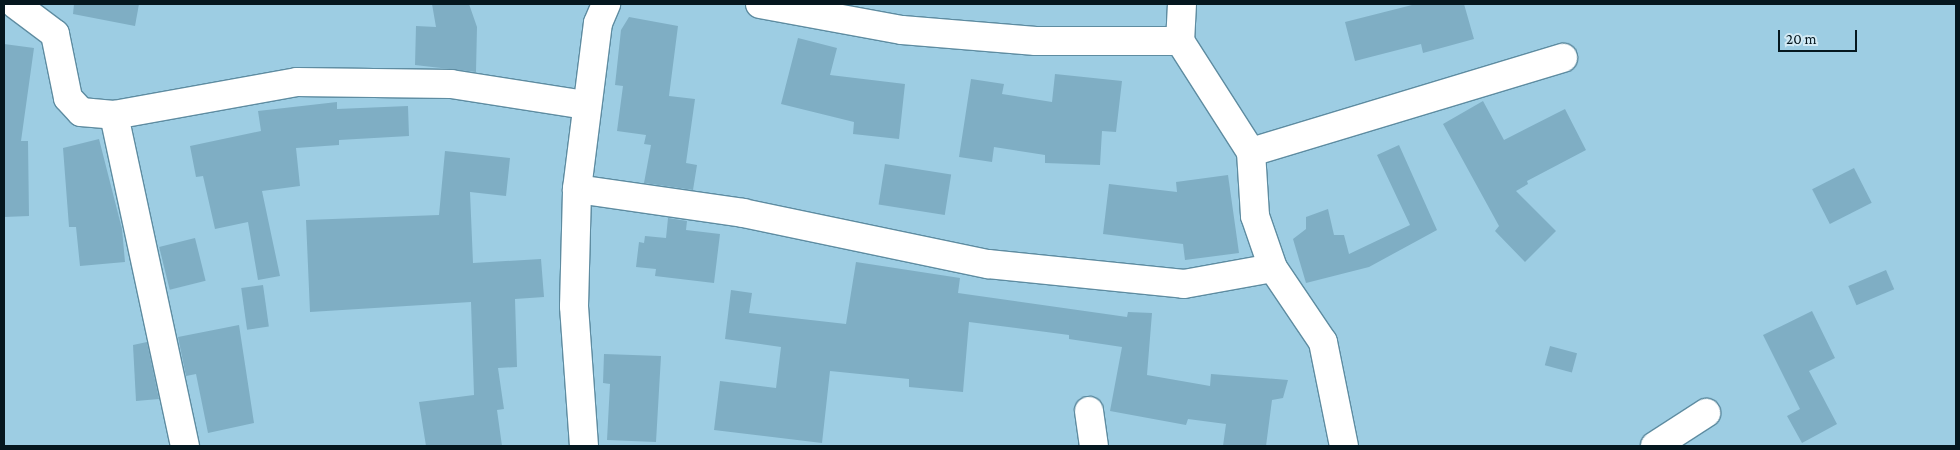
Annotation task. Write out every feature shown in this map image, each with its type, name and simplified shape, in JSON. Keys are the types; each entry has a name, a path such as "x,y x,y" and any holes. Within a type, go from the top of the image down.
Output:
{"street":[{"path":"15,4 55,34 68,98 80,112 114,115 297,82 451,84 586,105"},
{"path":"580,446 574,306 578,188 586,105 598,24 606,4"},
{"path":"760,4 902,30 1036,41 1180,41"},
{"path":"1182,4 1180,41 1251,152 1255,216 1273,268 1324,342 1344,446"},
{"path":"1251,152 1563,58"},
{"path":"114,115 185,446"},
{"path":"578,188 743,213 988,264 1184,284 1273,268"},
{"path":"1089,411 1094,446"},
{"path":"1655,446 1706,413"}],"building":[{"path":"74,4 139,4 135,26 73,14"},
{"path":"432,4 469,4 477,27 476,72 415,65 416,26 436,27"},
{"path":"1416,4 1464,4 1474,39 1423,53 1421,44 1355,61 1345,22"},
{"path":"629,17 678,26 669,96 695,99 686,163 697,165 693,190 644,183 651,145 644,144 646,135 617,131 623,86 615,85 621,30"},
{"path":"798,38 837,48 830,75 905,84 899,139 853,134 854,122 781,104"},
{"path":"4,44 34,48 21,141 28,141 29,216 4,217"},
{"path":"1055,74 1122,81 1116,132 1102,131 1100,165 1045,163 1045,155 994,147 992,162 959,157 971,79 1004,84 1002,94 1052,102"},
{"path":"1483,101 1504,140 1565,109 1586,150 1527,181 1528,184 1516,191 1556,231 1525,262 1495,231 1499,226 1443,124"},
{"path":"337,102 337,109 408,106 409,136 339,140 339,145 296,148 300,186 262,191 280,276 258,280 248,222 215,229 203,176 196,177 190,146 261,131 258,111"},
{"path":"99,139 122,229 125,262 80,266 76,227 69,227 63,148"},
{"path":"1399,145 1437,230 1369,267 1306,283 1293,239 1306,229 1306,217 1328,209 1334,235 1344,235 1349,254 1410,225 1377,155"},
{"path":"445,151 510,158 506,196 470,192 473,263 541,259 544,297 515,299 517,367 498,368 504,409 497,410 502,446 426,446 419,402 474,395 471,302 310,312 306,220 439,215"},
{"path":"885,164 951,174 945,215 879,204"},
{"path":"1854,168 1872,203 1830,224 1812,189"},
{"path":"1228,175 1239,253 1185,260 1183,244 1103,234 1109,184 1177,192 1176,182"},
{"path":"668,218 687,221 686,230 720,234 714,283 655,276 656,269 636,267 639,242 644,243 645,236 666,238"},
{"path":"195,238 206,281 170,290 159,247"},
{"path":"856,262 960,278 958,293 1127,317 1128,312 1152,313 1147,375 1210,386 1211,374 1288,380 1283,398 1272,400 1266,446 1223,446 1226,424 1188,419 1186,425 1110,411 1122,347 1069,339 1069,335 969,322 963,392 909,387 909,379 830,371 822,443 714,430 720,381 776,388 781,347 725,339 731,290 752,293 749,313 846,324"},
{"path":"1886,270 1894,289 1856,305 1848,286"},
{"path":"263,285 269,327 247,330 241,288"},
{"path":"1812,311 1835,358 1809,371 1837,424 1802,443 1787,416 1800,409 1763,335"},
{"path":"239,325 254,423 208,433 196,374 186,376 178,337"},
{"path":"147,342 159,399 136,401 133,345"},
{"path":"1550,346 1577,353 1572,373 1545,365"},
{"path":"604,354 661,356 656,442 607,440 610,384 603,383"}]}
